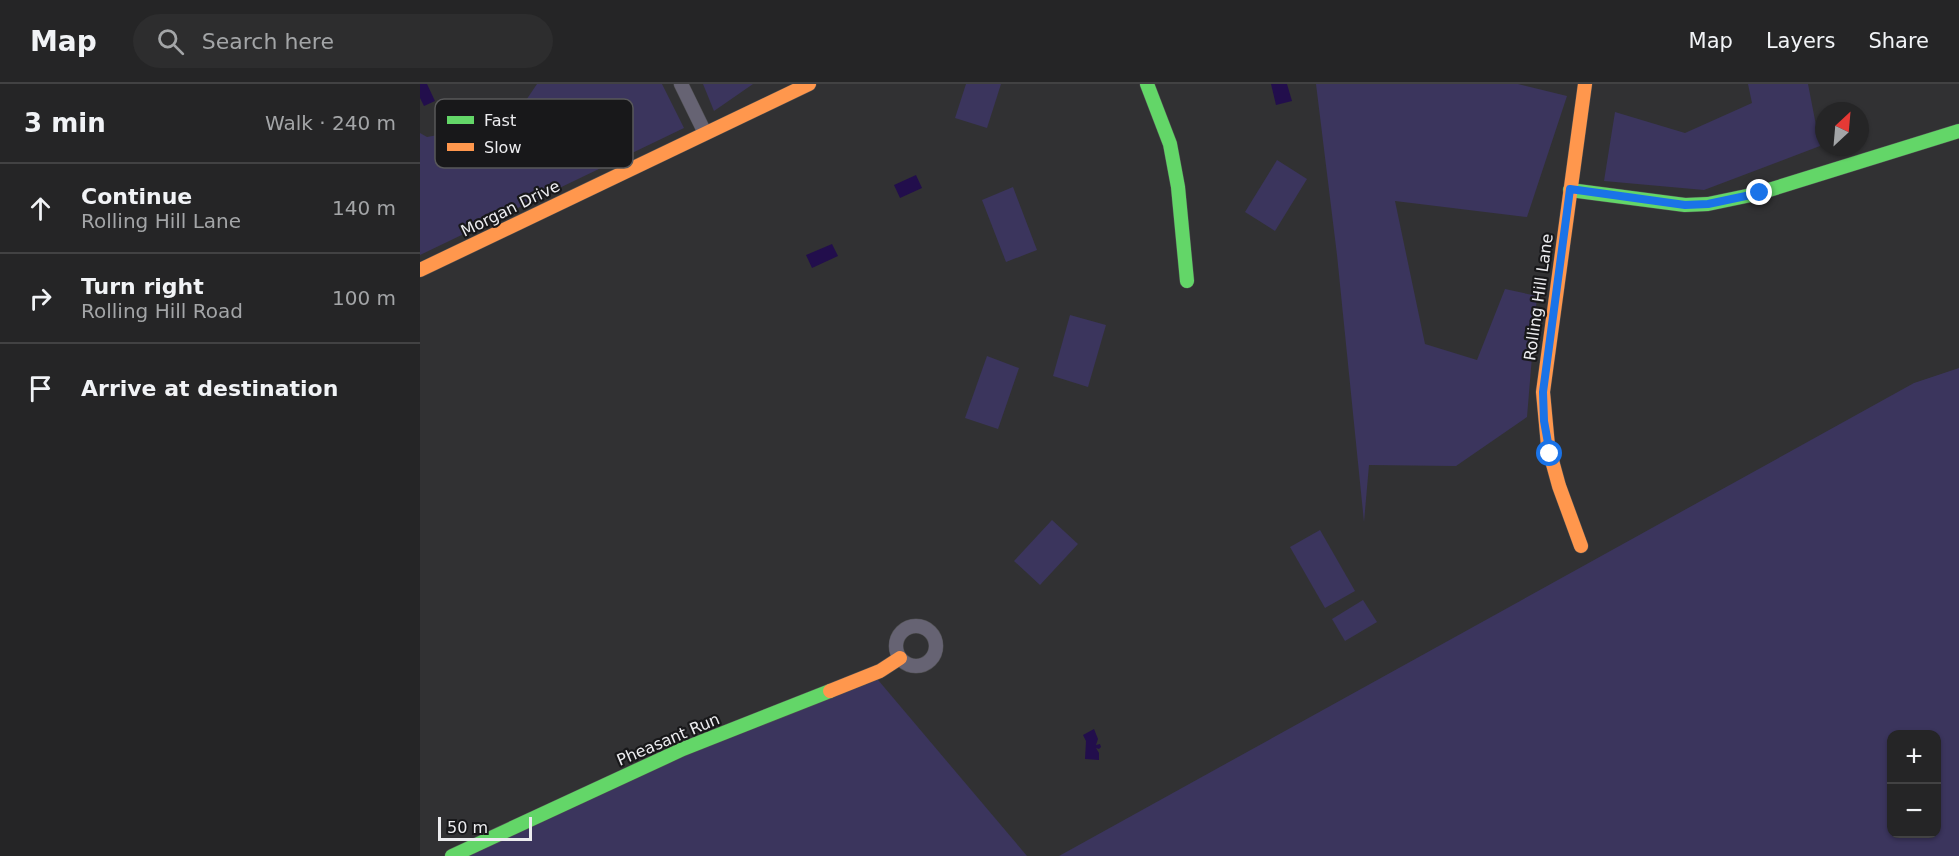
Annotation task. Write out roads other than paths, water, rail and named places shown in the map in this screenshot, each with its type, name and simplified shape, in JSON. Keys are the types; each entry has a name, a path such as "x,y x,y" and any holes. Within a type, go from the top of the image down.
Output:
{"street":[{"path":"681,84 705,133"},
{"name":"Morgan Drive","path":"633,168 809,84"},
{"path":"1146,84 1170,144 1178,187 1187,281"},
{"name":"Rolling Hill Lane","path":"1581,546 1559,486 1548,446 1543,392 1585,84"},
{"path":"1570,189 1685,205 1708,204 1756,194 1959,131"},
{"name":"Morgan Drive","path":"420,270 632,168"},
{"name":"Pheasant Run","path":"452,856 683,749 880,671 900,658"}]}
